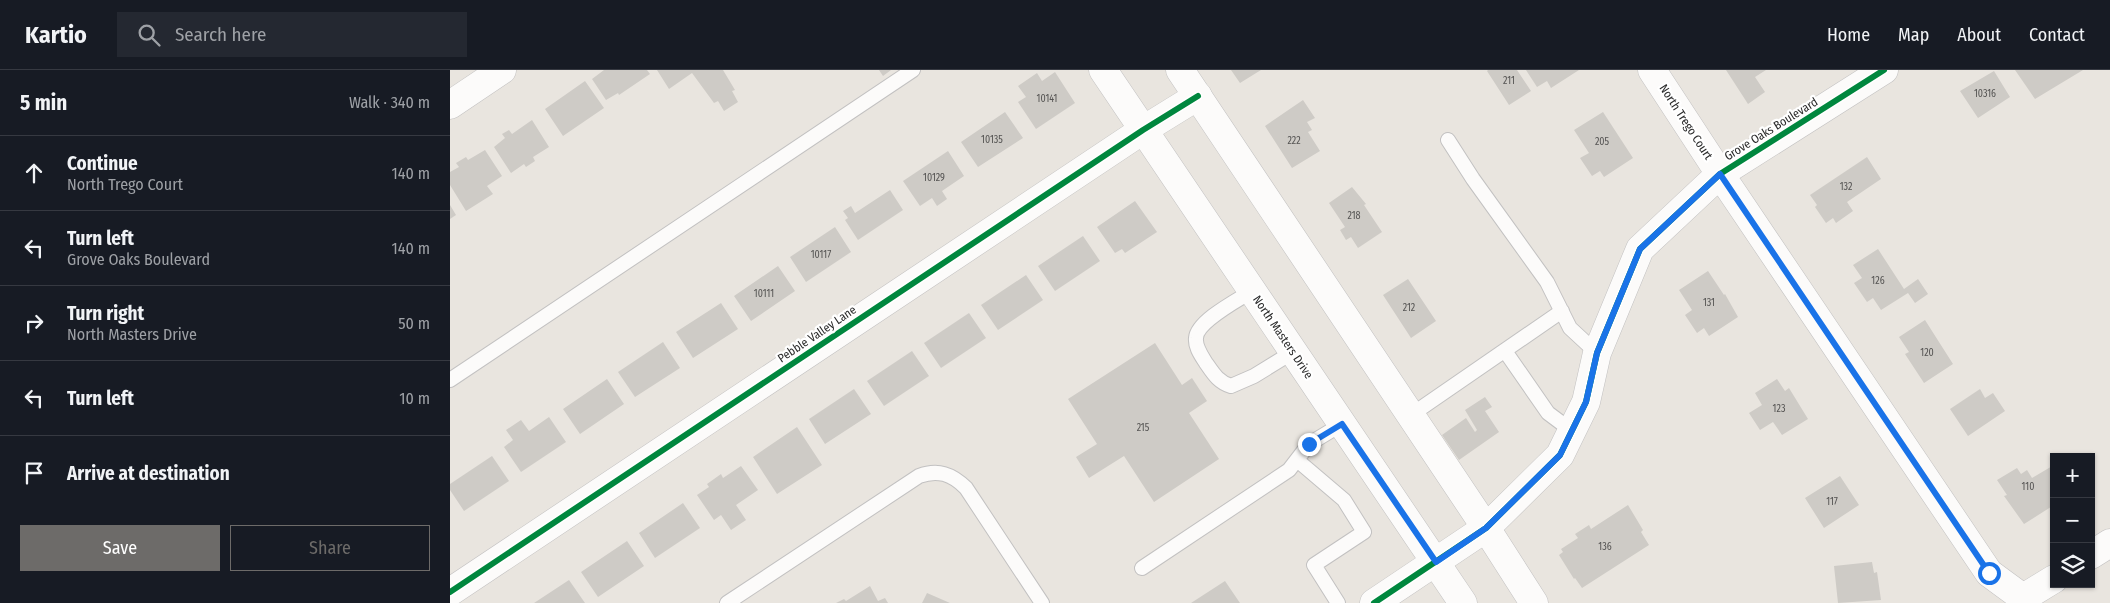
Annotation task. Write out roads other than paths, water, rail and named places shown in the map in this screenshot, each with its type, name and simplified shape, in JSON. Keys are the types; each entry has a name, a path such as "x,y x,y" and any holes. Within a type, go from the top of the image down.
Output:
{"street":[{"path":"450,105 502,70"},
{"name":"North Masters Drive","path":"1103,70 1463,603"},
{"path":"1180,70 1411,415 1534,603"},
{"name":"North Trego Court","path":"1652,70 1989,573 2023,598 2050,581"},
{"name":"Grove Oaks Boulevard","path":"1374,603 1486,528 1560,455 1586,402 1597,353 1640,249 1720,174 1884,70"},
{"name":"Pebble Valley Lane","path":"450,592 1143,130 1198,96"},
{"path":"2095,552 2110,543"}],"lane":[{"path":"450,380 913,70"},
{"path":"1448,140 1547,282 1570,328 1597,353"},
{"path":"1252,290 1200,327 1196,336 1196,345 1200,355 1215,376 1231,386 1254,376 1293,352"},
{"path":"1411,415 1562,311"},
{"path":"1505,351 1548,413 1572,431"},
{"path":"1142,568 1289,470 1309,444 1342,424"},
{"path":"1297,460 1344,500 1364,532 1314,565 1338,603"},
{"path":"727,603 919,476 934,472 950,475 966,488 1042,603"}]}
